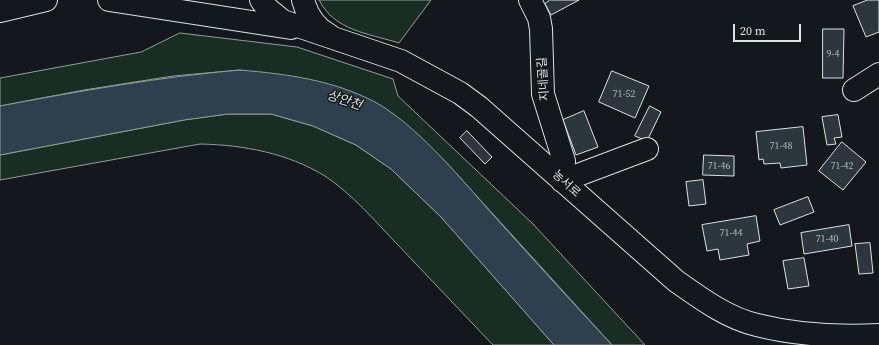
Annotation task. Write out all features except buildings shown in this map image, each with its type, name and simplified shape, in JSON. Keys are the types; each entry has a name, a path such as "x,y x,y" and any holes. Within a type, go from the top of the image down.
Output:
{"street":[{"path":"0,11 46,0"},
{"path":"108,0 308,30"},
{"name":"농서로","path":"261,0 268,9 283,21 401,61 460,93 479,107 676,281 701,299 756,325 845,341 879,335"},
{"path":"303,0 310,18 322,30 338,40"},
{"name":"지네골길","path":"530,0 539,18 542,29 543,94 564,161 562,181"},
{"path":"854,90 879,74"},
{"path":"562,181 647,149"},
{"path":"756,325 792,345"}],"green space":[{"path":"319,0 431,0 399,43 343,25 326,10"},
{"path":"180,33 297,47 393,79 398,96 533,224 645,345 612,345 443,159 402,122 240,70 173,76 84,90 0,106 0,78 141,52"},
{"path":"228,114 271,114 313,126 356,145 391,169 441,217 554,345 493,345 372,217 345,191 325,176 311,168 280,156 249,148 200,144 0,180 0,155 184,120"}],"water":[{"name":"상안천","path":"240,70 292,76 326,83 359,94 390,111 435,150 533,260 612,345 554,345 441,217 391,169 356,145 313,126 271,114 228,114 184,120 0,155 0,106 180,76"}]}
